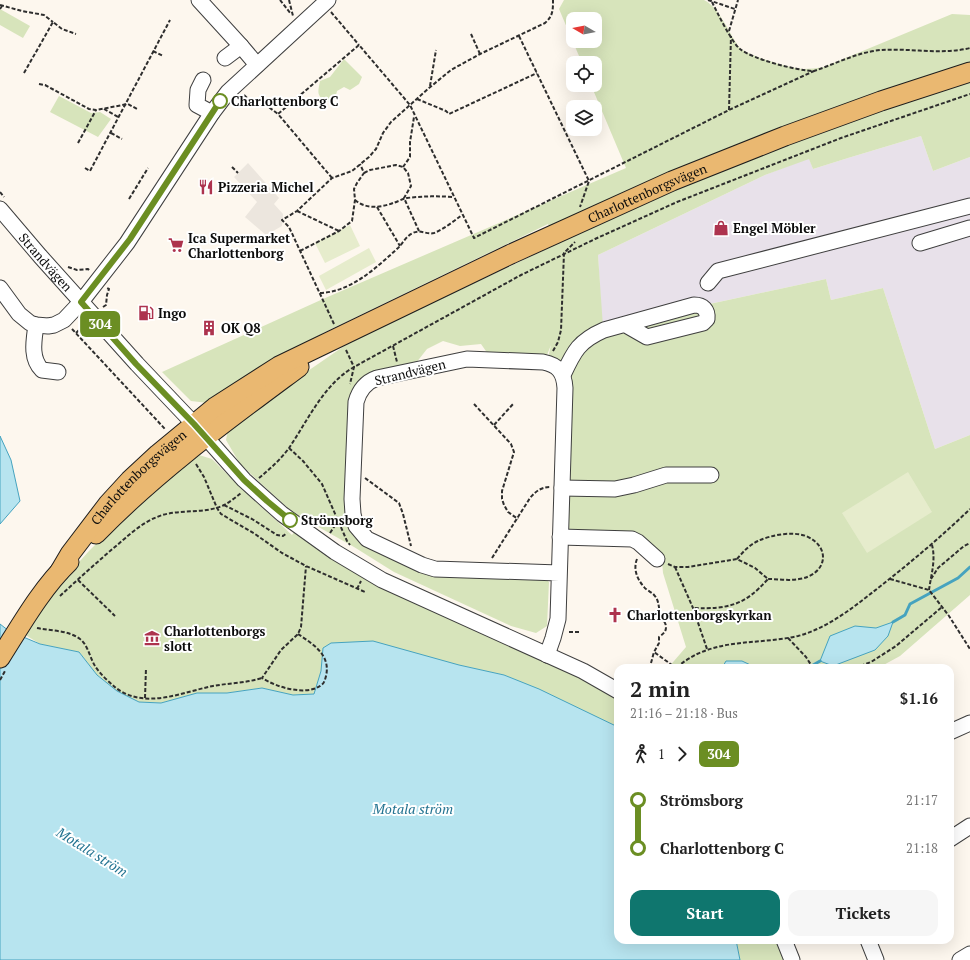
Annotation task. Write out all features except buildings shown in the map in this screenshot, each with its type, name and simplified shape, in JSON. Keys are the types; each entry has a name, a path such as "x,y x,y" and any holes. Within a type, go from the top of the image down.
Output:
{"main road":[{"name":"Charlottenborgsvägen","path":"3,663 33,606 60,571 126,506 181,446 200,430 339,337 512,254 672,181 785,136 881,101 970,72"}],"street":[{"path":"199,0 258,65"},
{"path":"0,288 19,314 30,323 48,326 64,320 81,302 130,239 220,102 235,86 326,2"},
{"path":"225,58 241,46"},
{"path":"203,80 198,90 197,104 212,113"},
{"path":"708,283 718,271 970,206"},
{"name":"Strandvägen","path":"0,209 136,364 200,430 244,480 294,523 336,552 395,586 582,671 614,689"},
{"path":"920,243 970,228"},
{"path":"547,655 558,619 566,388 563,375 574,353 584,342 604,330 626,324"},
{"path":"36,325 34,344 36,364 42,370 58,372"},
{"name":"Strandvägen","path":"559,574 435,569 422,565 367,539 360,531 354,519 352,499 356,402 358,394 372,380 467,359 535,361 546,363 558,368 563,375"},
{"path":"562,488 615,489 666,475 711,475"},
{"path":"560,537 632,539 643,546 657,559"},
{"path":"954,730 970,723"},
{"path":"954,836 970,826"},
{"path":"786,944 792,960"},
{"path":"870,944 876,960"},
{"path":"960,960 970,954"}],"path":[{"path":"280,0 292,15"},
{"path":"354,367 289,226 282,220 297,211 332,178 352,171 360,164 376,149 390,122 451,70 480,54 545,23 550,19 552,15 553,0"},
{"path":"708,0 735,9"},
{"path":"728,31 738,0"},
{"path":"326,2 359,45 410,105 474,238 729,110 814,71 868,52 901,50 953,50 970,48"},
{"path":"712,2 734,43 741,50 782,66 805,71 814,71"},
{"path":"0,9 1,5 44,15 62,29 76,34"},
{"path":"85,168 90,171 170,20"},
{"path":"24,73 53,22"},
{"path":"471,34 480,54"},
{"path":"519,36 589,181"},
{"path":"729,110 731,36"},
{"path":"278,114 359,45"},
{"path":"429,88 436,50"},
{"path":"153,51 163,56"},
{"path":"417,99 446,111 449,114 538,73"},
{"path":"39,84 45,85 89,109 96,110 128,104 137,109"},
{"path":"235,86 251,102 262,102 278,114 332,178"},
{"path":"256,481 283,456 338,378 354,367 515,278 670,205 744,175 841,138 970,94"},
{"path":"103,108 118,117"},
{"path":"78,143 96,110"},
{"path":"403,167 410,157 410,142 414,116"},
{"path":"111,133 122,139"},
{"path":"360,164 364,173"},
{"path":"300,251 339,231 352,221 355,200 354,189 364,173 370,170 396,165 403,167 408,172 411,186 404,198"},
{"path":"232,167 238,173"},
{"path":"129,199 148,168"},
{"path":"355,200 360,204 377,207 391,204 404,198 426,196 454,197"},
{"path":"404,198 419,231"},
{"path":"377,207 400,246"},
{"path":"297,211 339,231"},
{"path":"320,293 330,292 370,274 413,233 419,231 432,233 462,215"},
{"path":"546,363 558,342 561,330 564,254"},
{"path":"64,320 181,446 204,477 221,514 255,534 282,553 306,566 365,592"},
{"path":"494,425 514,403"},
{"path":"474,404 511,444 514,452 502,491 502,499 508,512 518,519"},
{"path":"289,448 313,472 327,494 338,521 330,533"},
{"path":"353,472 399,503 404,514 414,553 411,561"},
{"path":"484,570 536,492 547,487 562,488"},
{"path":"59,597 128,536 149,521 158,516 177,512 217,508 245,491"},
{"path":"224,505 252,519 277,535 283,536 287,533"},
{"path":"682,664 691,657 707,650 733,643 788,638 808,633 827,624 864,600 932,545 970,509"},
{"path":"657,559 675,567 688,567 737,559 755,568 768,579 798,580 819,570 823,562 822,551 818,545 805,536 795,534 785,534 758,541 750,546 737,559"},
{"path":"931,579 938,568 964,546 970,543"},
{"path":"929,590 934,560 932,545"},
{"path":"643,546 635,565 635,572 645,588 654,594 657,599 659,610 666,623 666,628 664,633 659,637 659,643 654,652 651,663"},
{"path":"262,678 281,650 298,634 301,627 306,566"},
{"path":"675,567 693,608 707,650"},
{"path":"693,608 725,608 736,605 758,590 768,579"},
{"path":"890,579 929,590 940,603 970,649"},
{"path":"78,580 115,616"},
{"path":"866,664 896,646 942,607"},
{"path":"34,626 37,628 65,632 80,639 84,644 95,668 116,688 139,698 164,698 211,686 262,678 284,689 293,690 319,687 323,684 327,672 324,656 317,647 298,634"},
{"path":"568,632 579,632"},
{"path":"788,638 806,657 810,664"},
{"path":"654,652 671,664"},
{"path":"0,680 3,663"},
{"path":"145,698 146,668"}],"shaded area":[{"path":"921,136 933,171 970,157 970,435 935,449 883,288 831,300 826,279 602,327 598,255 765,175 809,158 813,169"},
{"path":"248,163 279,198 274,204 283,214 282,226 266,235 245,217 257,202 234,177"}],"green space":[{"path":"564,0 704,0 709,3 719,14 739,47 743,50 769,61 789,67 803,69 824,67 952,14 970,15 970,157 933,171 921,136 813,169 809,159 765,175 598,255 603,327 826,279 831,300 883,288 935,449 970,435 970,595 900,656 885,664 671,664 686,647 663,573 662,561 637,546 558,534 563,375 547,362 551,345 547,355 488,354 481,344 460,346 443,341 427,349 416,363 360,384 347,512 405,564 543,577 549,582 547,626 536,633 511,626 394,572 354,547 292,512 240,464 226,440 228,430 251,410 350,342 555,245 548,224 323,333 208,403 191,401 162,372 323,299 626,168 602,111 602,100 597,100 594,92 602,92 602,56 579,56 576,48 602,48 602,12 566,12 566,25 559,9"},
{"path":"0,9 30,26 23,38 0,25"},
{"path":"344,59 362,77 359,84 350,90 344,87 337,91 335,99 327,102 319,96 320,81 330,77"},
{"path":"59,96 91,113 100,112 111,119 98,137 50,112"},
{"path":"350,225 360,246 325,263 315,243"},
{"path":"369,248 376,262 326,290 319,276"},
{"path":"199,455 212,459 292,535 298,527 614,691 614,725 504,675 459,665 323,648 321,671 315,694 293,695 262,688 227,693 197,693 161,703 139,702 117,691 97,675 79,652 40,644 24,634 61,582 89,551 182,461"},
{"path":"908,472 932,512 867,553 842,513"},
{"path":"737,944 782,944 788,960 740,960"}],"water":[{"path":"0,436 11,460 20,501 0,524"},
{"path":"893,622 888,636 875,650 838,664 828,664 820,661 830,636 855,626 876,628"},
{"name":"Motala ström","path":"0,624 9,631 40,644 79,652 97,675 117,691 139,702 161,703 197,693 227,693 262,688 293,695 314,694 321,671 323,648 331,643 373,641 459,665 504,675 539,689 614,725 614,944 737,944 740,960 0,960"},
{"path":"726,661 742,661 748,664 724,664"}],"waterway":[{"path":"893,622 905,615 910,604 958,578 970,567"},
{"path":"815,664 820,661"}],"bus line":[{"name":"304","path":"220,101 130,239 81,302 136,364 194,424 244,480 290,520"}],"place":[{"name":"Charlottenborg C","path":"220,101"},
{"name":"Pizzeria Michel","path":"206,187"},
{"name":"Engel Möbler","path":"721,228"},
{"name":"Ica Supermarket Charlottenborg","path":"176,245"},
{"name":"Ingo","path":"146,313"},
{"name":"OK Q8","path":"209,328"},
{"name":"Strömsborg","path":"290,520"},
{"name":"Charlottenborgskyrkan","path":"615,615"},
{"name":"Charlottenborgs slott","path":"152,638"}]}
